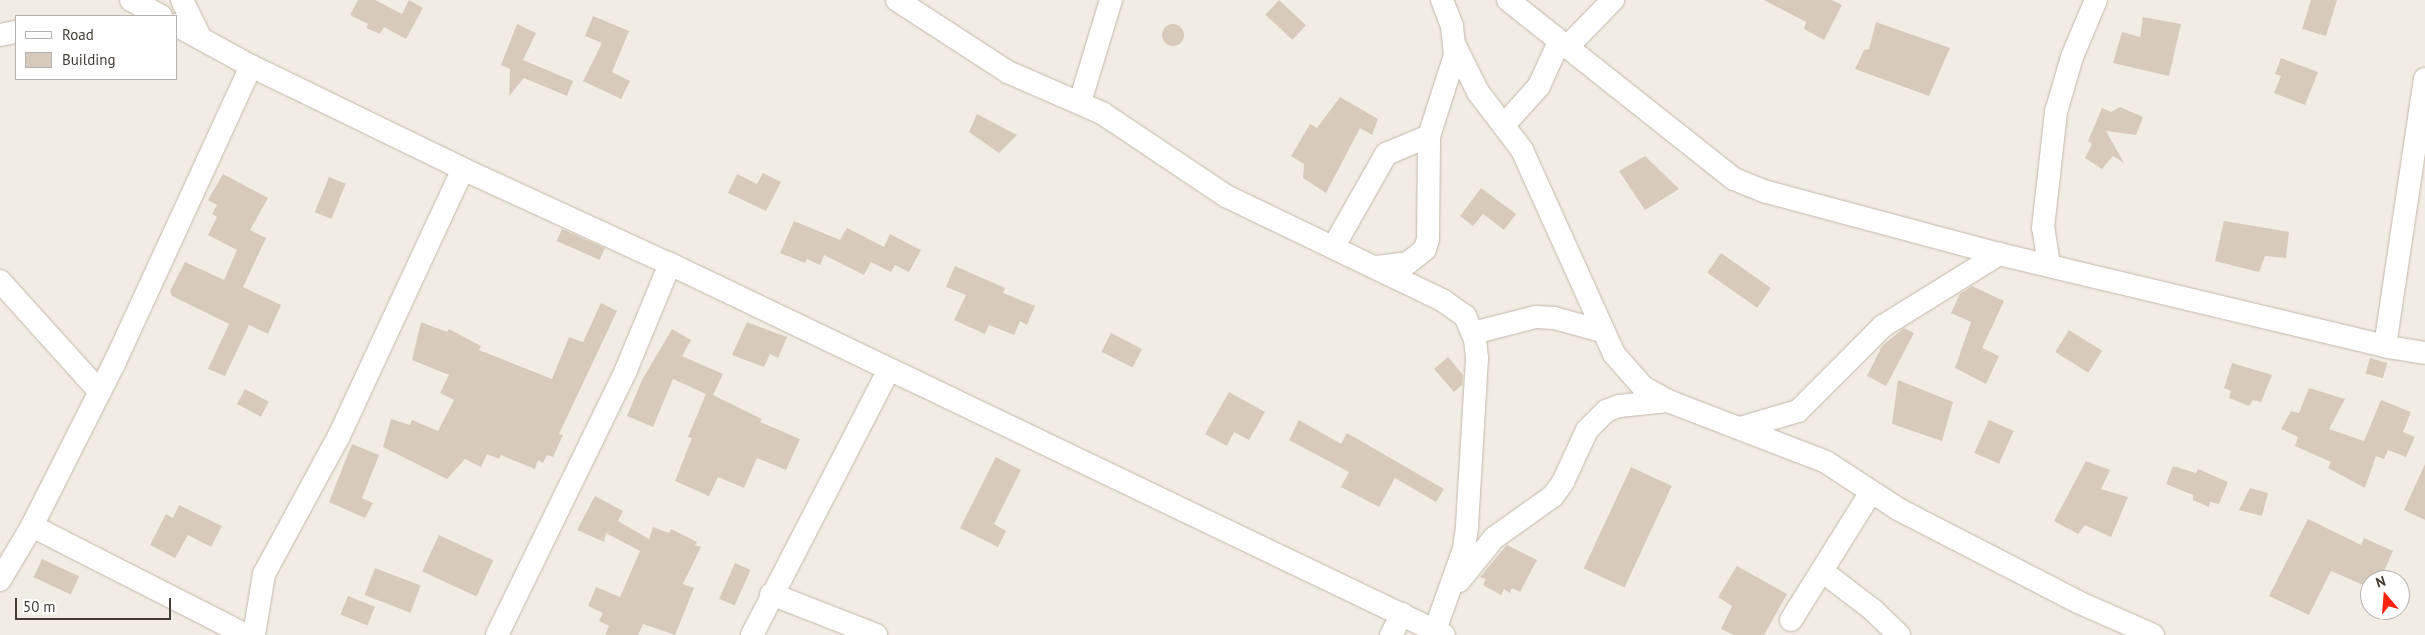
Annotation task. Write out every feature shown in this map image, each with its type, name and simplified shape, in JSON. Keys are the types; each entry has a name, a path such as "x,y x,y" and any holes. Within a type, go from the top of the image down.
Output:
{"street":[{"path":"131,0 159,15"},
{"path":"182,0 200,38"},
{"path":"178,25 251,66 463,169 670,264 1440,633 1448,595 1464,549 1467,526 1477,383 1473,333 1465,316 1452,305 1334,246 1226,196 1122,126 1080,102 1008,72 896,0"},
{"path":"1080,102 1112,0"},
{"path":"1376,267 1408,263 1425,249 1428,239 1429,136 1453,68 1455,46 1452,26 1442,0"},
{"path":"1508,0 1734,179 1767,192 1999,254 2049,264 2385,346 2425,353"},
{"path":"1504,125 1539,86 1563,45 1613,0"},
{"path":"2049,264 2043,228 2056,112 2072,57 2096,0"},
{"path":"0,35 15,32"},
{"path":"1455,46 1478,92 1522,150 1614,354 1628,372 1644,387 1668,401 1795,448 1826,462 1898,509 2078,602 2152,635"},
{"path":"0,580 32,526 100,392 251,66"},
{"path":"2385,346 2425,79"},
{"path":"1334,246 1386,154 1429,136"},
{"path":"254,635 264,574 339,436 463,169"},
{"path":"1740,428 1798,412 1883,326 1999,254"},
{"path":"498,635 626,370 670,264"},
{"path":"0,281 100,392"},
{"path":"1473,333 1536,317 1554,318 1602,331"},
{"path":"752,635 771,594 889,369"},
{"path":"1448,595 1494,538 1553,496 1563,482 1587,430 1606,411 1619,406 1668,401"},
{"path":"1795,448 1795,438 1807,405"},
{"path":"1791,620 1871,492"},
{"path":"32,526 246,635"},
{"path":"1822,571 1872,610 1899,635"},
{"path":"771,594 876,635"},
{"path":"1392,635 1402,614"}],"building":[{"path":"358,0 375,0 402,14 409,0 423,8 406,39 384,27 380,34 366,28 368,24 350,15"},
{"path":"1279,0 1306,25 1292,40 1265,15"},
{"path":"1764,0 1832,0 1842,5 1824,40 1804,29 1806,22"},
{"path":"2311,0 2337,0 2326,36 2302,29"},
{"path":"593,16 629,31 612,72 630,81 621,99 583,81 602,43 585,36"},
{"path":"2143,17 2181,24 2169,76 2113,63 2122,32 2140,37"},
{"path":"1876,22 1950,48 1929,96 1855,69 1864,50 1869,49"},
{"path":"517,24 536,33 523,60 573,81 567,96 524,78 509,96 510,69 501,65"},
{"path":"1173,24 1181,27 1184,35 1181,43 1173,46 1165,43 1162,35 1165,27"},
{"path":"2281,58 2318,72 2305,105 2274,93 2281,76 2275,74"},
{"path":"1340,97 1378,119 1372,135 1360,128 1326,193 1303,178 1304,164 1291,156 1310,124 1317,128"},
{"path":"2120,107 2143,117 2136,135 2106,131 2124,163 2113,156 2102,169 2085,158 2092,144 2088,141 2102,108 2111,112"},
{"path":"977,114 1017,135 999,153 969,132"},
{"path":"1645,156 1679,189 1645,210 1619,171"},
{"path":"763,173 781,182 766,211 728,193 737,174 757,184"},
{"path":"223,174 268,198 250,230 266,238 243,287 281,305 268,334 249,325 225,376 208,369 229,324 172,296 170,291 185,262 224,280 237,250 208,235 217,217 212,214 217,205 208,200"},
{"path":"329,177 346,184 331,219 315,212"},
{"path":"1481,188 1516,214 1504,230 1483,214 1473,226 1460,216"},
{"path":"794,221 840,240 847,228 884,247 890,234 921,250 909,272 895,265 891,272 871,262 864,275 824,255 820,265 807,259 805,263 780,253"},
{"path":"2224,221 2289,232 2286,258 2265,256 2259,272 2215,261"},
{"path":"562,229 605,248 600,260 557,241"},
{"path":"1721,253 1771,288 1757,308 1707,273"},
{"path":"955,266 1005,288 1003,293 1035,306 1027,325 1020,321 1014,335 989,325 985,334 954,320 966,295 946,287"},
{"path":"1972,286 2004,301 1982,348 1999,356 1986,384 1955,368 1971,322 1951,313 1960,294"},
{"path":"601,303 617,311 559,434 563,435 553,457 547,455 543,463 538,460 535,469 501,455 499,459 487,454 481,467 465,459 447,479 383,447 391,419 410,425 412,420 438,431 454,400 440,393 449,375 412,360 421,322 447,332 449,329 481,346 479,350 552,379 569,337 583,342"},
{"path":"747,322 787,337 778,358 770,354 764,367 732,355"},
{"path":"1904,328 1914,333 1886,386 1867,376 1882,346"},
{"path":"672,329 691,340 682,356 723,374 713,395 762,419 760,422 800,439 786,470 757,458 744,488 718,477 709,496 675,481 692,438 688,437 706,394 673,379 653,427 627,416 642,380"},
{"path":"2069,330 2102,351 2088,373 2055,352"},
{"path":"1111,333 1142,349 1133,368 1101,352"},
{"path":"1448,357 1463,375 1462,385 1454,392 1434,369"},
{"path":"2370,358 2387,363 2383,378 2366,373"},
{"path":"2232,363 2272,375 2261,402 2253,400 2249,406 2229,398 2231,391 2224,388"},
{"path":"1898,380 1953,402 1942,441 1892,424"},
{"path":"2309,388 2345,399 2329,429 2364,441 2381,400 2411,412 2403,432 2415,437 2406,457 2388,450 2384,459 2376,456 2365,488 2328,468 2331,462 2295,446 2298,437 2281,429 2291,411 2299,413"},
{"path":"245,389 269,402 261,417 237,404"},
{"path":"1229,392 1265,412 1249,440 1234,432 1227,446 1205,434"},
{"path":"1299,420 1341,444 1347,433 1444,489 1436,502 1395,478 1379,507 1341,487 1349,472 1289,440"},
{"path":"1989,420 2014,431 1999,464 1974,453"},
{"path":"352,444 379,455 362,498 373,503 365,518 329,502"},
{"path":"996,457 1021,470 994,524 1006,531 998,547 960,528"},
{"path":"2086,461 2110,470 2101,489 2128,497 2111,537 2085,525 2078,534 2054,521"},
{"path":"2425,464 2425,520 2404,510"},
{"path":"2173,466 2196,473 2198,469 2228,482 2219,504 2210,502 2209,507 2193,500 2193,495 2166,484"},
{"path":"1631,467 1672,486 1624,588 1584,569"},
{"path":"2250,488 2268,493 2262,516 2239,510"},
{"path":"595,496 623,511 618,521 649,539 653,527 669,533 671,529 697,542 695,545 701,547 683,584 694,588 675,635 643,624 638,635 605,635 609,626 599,621 603,613 588,606 596,587 620,597 640,551 606,533 604,542 577,530"},
{"path":"179,505 222,526 211,547 188,535 175,558 150,545 166,514 173,518"},
{"path":"2308,519 2361,545 2364,538 2393,551 2384,570 2360,570 2360,584 2331,571 2309,615 2269,596"},
{"path":"439,535 493,560 476,597 422,571"},
{"path":"1507,545 1537,560 1520,592 1512,588 1510,593 1504,589 1501,595 1483,585 1486,579 1480,577"},
{"path":"42,559 79,576 71,594 34,577"},
{"path":"735,563 751,570 735,606 719,599"},
{"path":"1737,566 1787,594 1764,635 1734,635 1721,629 1732,606 1718,597"},
{"path":"375,568 421,586 410,613 365,595"},
{"path":"348,596 375,607 367,625 341,615"}]}
